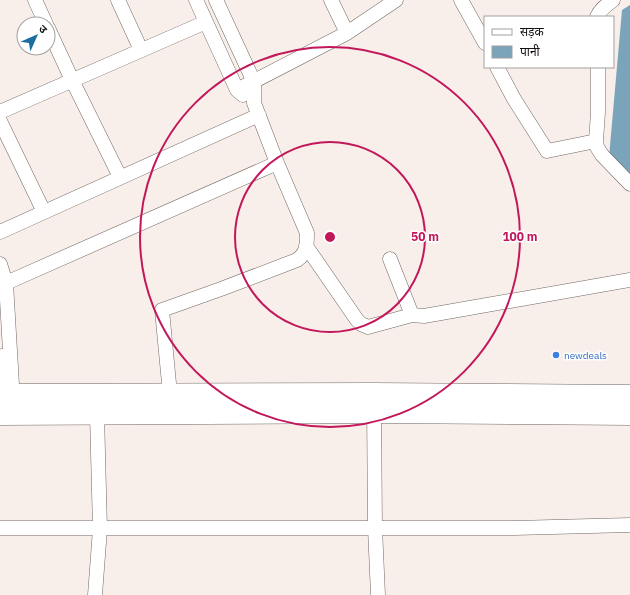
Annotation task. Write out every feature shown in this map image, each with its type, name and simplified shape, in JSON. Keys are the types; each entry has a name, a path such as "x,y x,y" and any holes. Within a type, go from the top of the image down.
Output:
{"highway":[{"path":"4,402 170,394 630,414"},
{"path":"4,402 97,414 374,403 630,396"}],"street":[{"path":"35,0 42,16"},
{"path":"118,0 141,50"},
{"path":"196,0 237,90 256,109"},
{"path":"170,394 162,310 297,260 302,257 306,246 307,233 256,109 254,82 216,0"},
{"path":"331,0 347,33"},
{"path":"237,90 347,33 396,0"},
{"path":"461,0 484,41"},
{"path":"598,16 602,9 613,0"},
{"path":"0,112 206,22"},
{"path":"56,45 120,177"},
{"path":"498,68 514,99 547,151 596,141"},
{"path":"598,68 597,147 602,156 630,184"},
{"path":"0,232 120,177 256,109"},
{"path":"0,121 44,212"},
{"path":"6,283 277,163"},
{"path":"306,246 356,320 368,327 412,315 424,316 630,280"},
{"path":"390,259 412,315"},
{"path":"0,264 6,283 4,402"},
{"path":"0,316 4,333 4,402"},
{"path":"374,403 375,528 378,595"},
{"path":"94,595 100,529 97,414"},
{"path":"0,528 514,528 630,525"}],"water":[{"path":"630,5 630,179 609,157 622,10"}],"place":[{"name":"newdeals","path":"556,355"}]}
